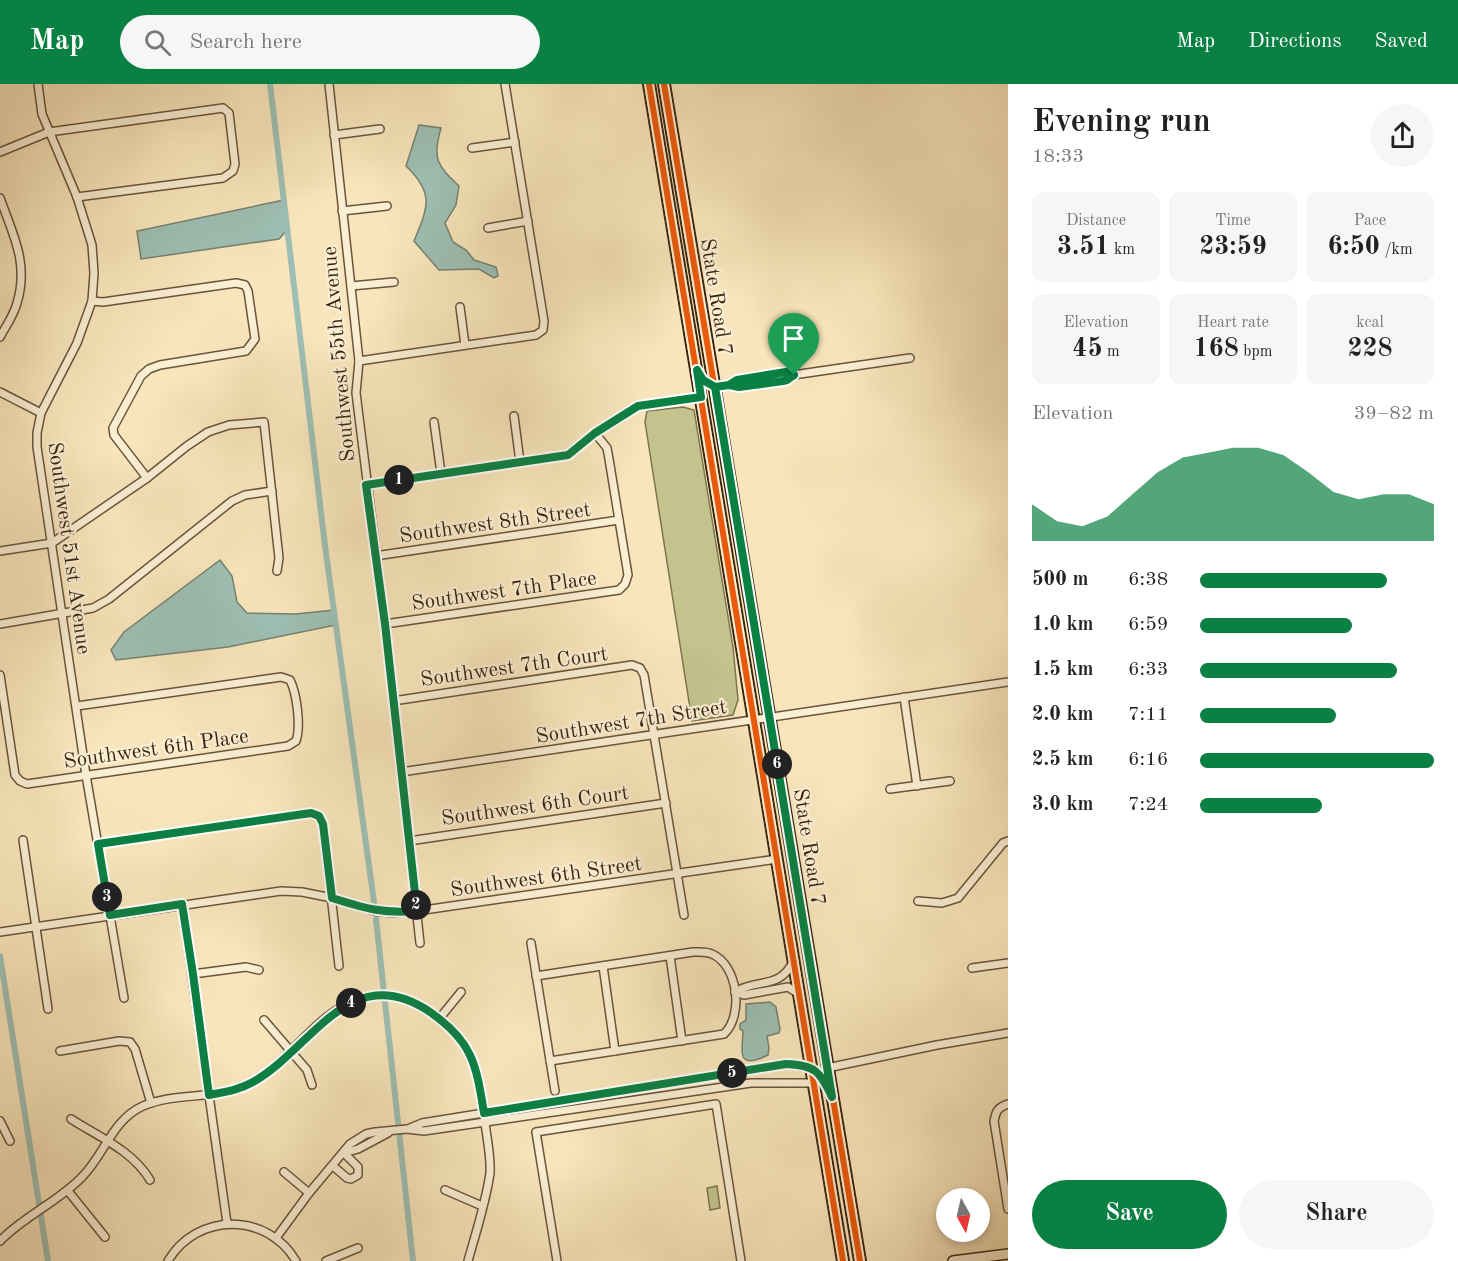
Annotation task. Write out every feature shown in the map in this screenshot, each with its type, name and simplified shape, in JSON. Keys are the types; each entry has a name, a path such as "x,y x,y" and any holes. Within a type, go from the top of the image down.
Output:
{"main road":[{"name":"State Road 7","path":"649,84 843,1261"},
{"name":"State Road 7","path":"664,84 860,1261"},
{"path":"671,219 683,230 693,257"},
{"path":"697,370 703,380 715,387"},
{"path":"701,397 711,404 721,424"},
{"path":"777,859 787,865 796,882"},
{"path":"807,1044 820,1064 827,1068"},
{"path":"812,1068 822,1077 832,1097"},
{"path":"953,1261 1008,1254"}],"street":[{"name":"Southwest 51st Avenue","path":"38,84 42,114 76,197 92,245 92,302 77,343 41,413 37,447 124,999"},
{"name":"Southwest 55th Avenue","path":"329,84 359,361 356,393 385,624 420,944"},
{"path":"359,361 536,335 543,330 544,321 505,84"},
{"path":"0,152 49,132 224,108 229,113 235,164 233,171 223,178 76,197"},
{"path":"334,135 380,129"},
{"path":"472,148 515,142"},
{"path":"0,198 19,248 23,279 17,305 0,337"},
{"path":"342,211 387,206"},
{"path":"488,228 528,220"},
{"path":"1,226 9,224"},
{"path":"351,286 394,282"},
{"path":"92,302 236,283 244,285 248,291 255,339 246,351 160,365 141,376 113,428 114,435 147,478"},
{"path":"460,307 465,345"},
{"path":"715,387 729,385 739,387 783,381 794,375 910,358"},
{"path":"0,392 41,413"},
{"path":"366,485 568,455 595,433 638,406 701,397"},
{"path":"514,416 520,462"},
{"path":"0,551 52,543 147,478 208,432 229,425 264,422 279,558 277,571"},
{"path":"434,422 441,473"},
{"path":"595,433 607,448 619,520"},
{"path":"0,624 93,608 109,598 232,501 245,495 272,490"},
{"name":"Southwest 8th Street","path":"375,556 619,520"},
{"name":"Southwest 7th Place","path":"385,624 619,590 625,584 628,575 619,520"},
{"name":"Southwest 7th Court","path":"393,700 632,665 640,668 644,675 654,735"},
{"name":"Southwest 6th Place","path":"0,675 15,775 27,784 288,746 296,741 299,733 294,687 290,680 281,677 77,706"},
{"name":"Southwest 7th Street","path":"401,772 1008,682"},
{"path":"904,697 917,786"},
{"path":"654,735 684,915"},
{"path":"890,789 950,781"},
{"name":"Southwest 6th Court","path":"409,841 666,803"},
{"path":"98,844 311,813 319,816 323,824 339,966"},
{"path":"23,840 48,1009"},
{"path":"918,901 942,903 958,898 1003,843 1008,841"},
{"name":"Southwest 6th Street","path":"0,932 281,891 302,892 332,898 374,911 394,913 417,911 777,859"},
{"path":"182,904 227,1223"},
{"path":"531,943 555,1091"},
{"path":"536,976 709,952 724,963 733,981 735,992 734,1020 724,1034 550,1061"},
{"path":"670,956 682,1041"},
{"path":"735,992 744,987 775,981 783,977 794,959"},
{"path":"972,968 1008,963"},
{"path":"603,966 615,1051"},
{"path":"193,974 246,967 259,970"},
{"path":"735,992 744,995 788,987 799,994"},
{"path":"439,1019 461,992"},
{"path":"0,1241 68,1191 89,1169 127,1116 151,1103 234,1090 254,1081 338,1010 359,1000 378,996 394,996 415,1002 439,1019 458,1036 472,1055 484,1113 490,1170 468,1261"},
{"path":"264,1020 307,1070 312,1085"},
{"path":"827,1068 936,1044 1008,1033"},
{"path":"60,1051 118,1041 130,1042 135,1049 151,1103"},
{"path":"408,1129 422,1122 786,1064 812,1068"},
{"path":"276,1238 309,1193 351,1144 366,1134 408,1129 424,1131 751,1083 814,1083"},
{"path":"557,1261 536,1132 716,1104 741,1261"},
{"path":"1008,1104 1001,1106 996,1112 994,1121 1005,1175 1008,1209"},
{"path":"531,1105 534,1115"},
{"path":"71,1119 131,1157 143,1167 150,1180"},
{"path":"0,1121 10,1141"},
{"path":"333,1166 347,1178 351,1179 358,1175 358,1167 344,1153"},
{"path":"284,1172 309,1193"},
{"path":"445,1190 482,1206"},
{"path":"68,1191 105,1237"},
{"path":"168,1261 178,1246 196,1233 227,1223 253,1226 276,1238 296,1261"},
{"path":"326,1261 358,1248"}],"green space":[{"path":"683,407 694,410 733,647 738,700 733,715 692,721 645,422 647,411"},
{"path":"717,1186 720,1208 710,1210 707,1188"}],"water":[{"path":"419,125 441,128 437,147 438,161 459,186 456,205 445,223 453,242 466,250 474,260 496,267 498,276 494,278 479,269 439,270 414,241 423,219 426,201 421,185 406,166"},
{"path":"284,200 287,230 279,239 141,259 137,231"},
{"path":"220,560 232,576 237,602 247,613 296,614 334,610 336,625 228,647 116,660 111,650 124,632"},
{"path":"770,1002 776,1007 779,1033 767,1036 768,1055 751,1061 746,1060 742,1053 743,1031 740,1029 740,1024 746,1020 746,1004"}],"waterway":[{"path":"270,84 325,546 374,902"},
{"path":"376,919 413,1261"},
{"path":"0,956 48,1261"}],"cycle path":[{"path":"649,84 843,1261"},
{"path":"664,84 860,1261"}],"route":[{"path":"794,375 783,381 739,387 729,385 715,387 832,1097 822,1077 812,1068 786,1064 484,1113 476,1066 466,1044 439,1019 415,1002 384,995 359,1000 338,1010 264,1075 254,1081 234,1090 209,1095 182,904 110,915 98,844 311,813 319,816 323,824 332,898 374,911 394,913 417,911 385,624 366,485 568,455 595,433 638,406 701,397 697,370 703,380 715,387 729,385 737,380 786,372 794,375"}]}
